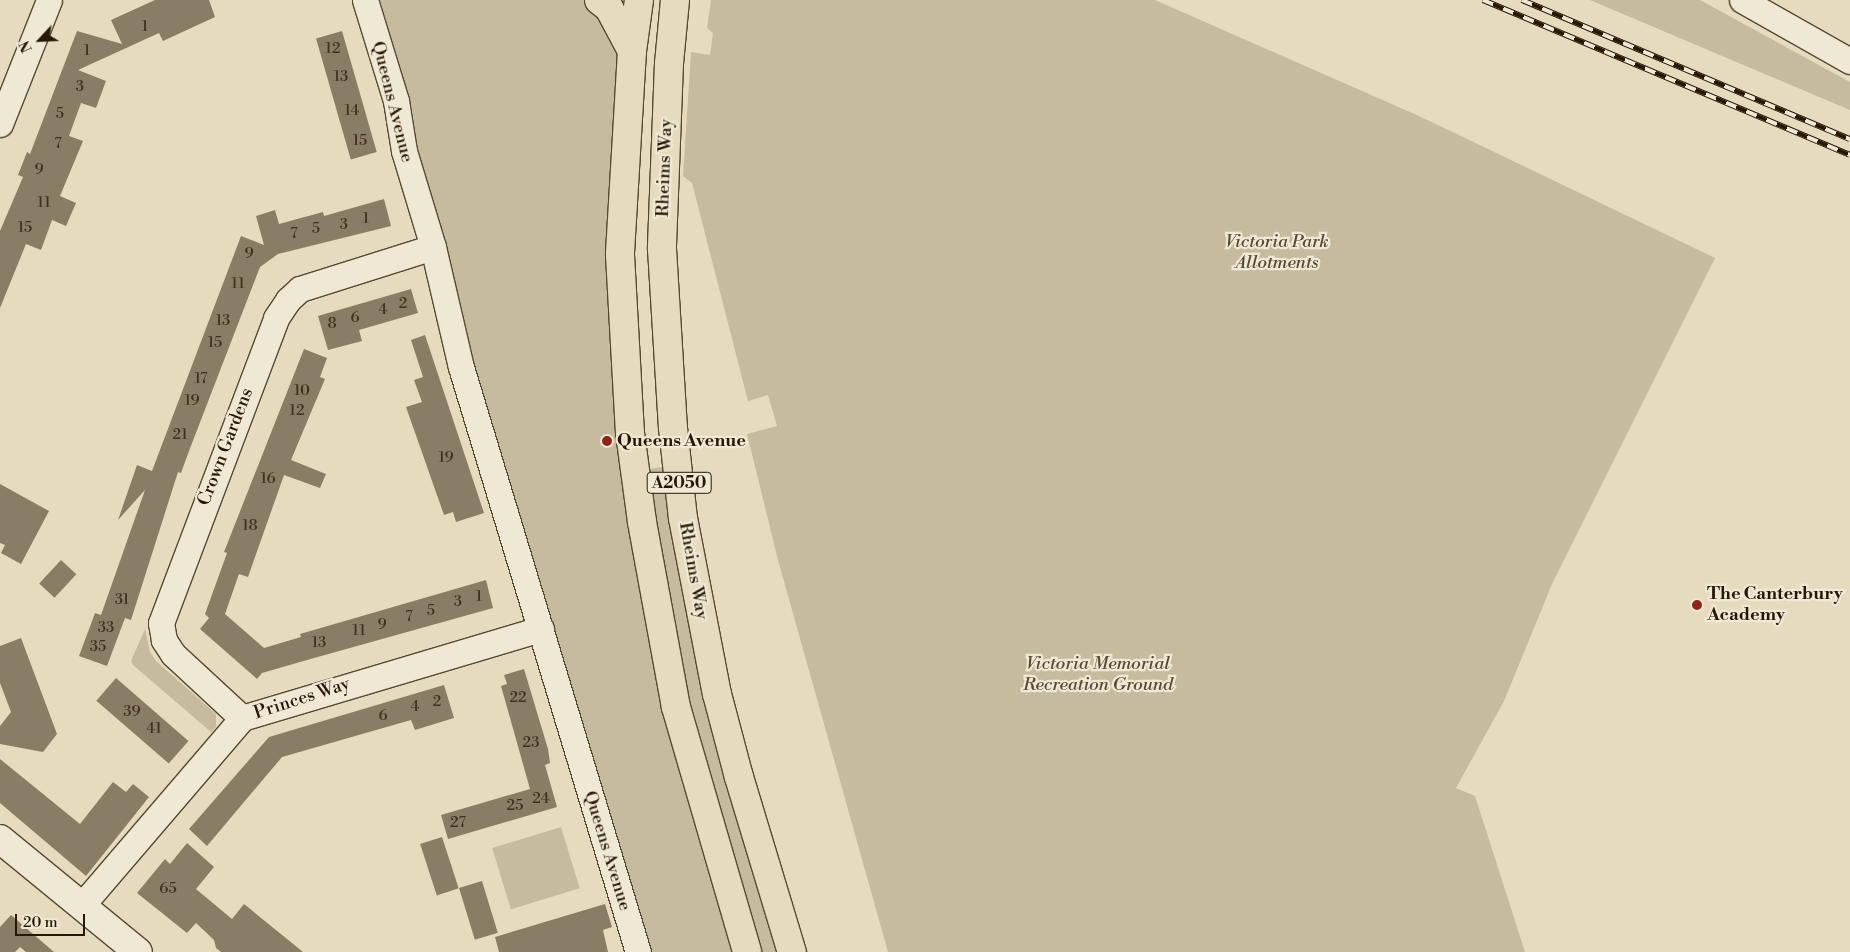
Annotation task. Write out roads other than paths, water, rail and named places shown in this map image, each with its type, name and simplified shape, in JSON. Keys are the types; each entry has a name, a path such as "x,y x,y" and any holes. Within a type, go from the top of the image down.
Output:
{"main road":[{"path":"599,0 609,8 632,51"},
{"name":"A2050","path":"638,0 632,51 620,256 630,433 642,522 676,707 747,952"},
{"name":"Rheims Way","path":"675,0 668,72 662,250 673,428 683,518 717,694 738,778 792,952"}],"street":[{"path":"0,124 49,0"},
{"name":"Queens Avenue","path":"365,0 396,101 404,152 433,247 461,367 638,952"},
{"path":"1742,0 1850,61"},
{"name":"Crown Gardens","path":"242,718 173,654 164,640 161,623 276,318 288,300 300,289 433,247"},
{"name":"Princes Way","path":"82,905 242,718 541,629"},
{"path":"0,839 138,952"}],"railway":[{"path":"1483,0 1850,155"},
{"path":"1522,0 1850,139"}],"place":[{"name":"Queens Avenue","path":"607,441"},
{"name":"The Canterbury Academy","path":"1697,605"}],"park label":[{"name":"Victoria Park Allotments","path":"1277,253"},
{"name":"Victoria Memorial Recreation Ground","path":"1098,675"}]}
